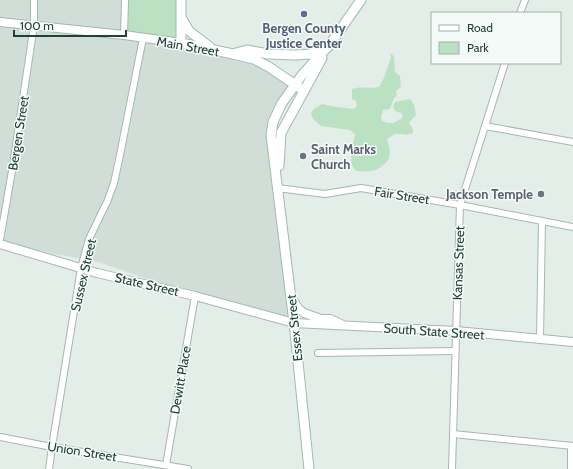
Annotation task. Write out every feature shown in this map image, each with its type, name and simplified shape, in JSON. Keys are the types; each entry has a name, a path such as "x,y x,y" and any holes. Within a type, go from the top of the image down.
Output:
{"main road":[{"path":"181,0 181,43"},
{"path":"304,90 331,43 361,0"},
{"path":"181,17 189,31 215,50"},
{"name":"Main Street","path":"181,43 254,60 269,67 304,90"},
{"name":"Main Street","path":"233,54 246,50 268,54 311,54 331,43"},
{"name":"Essex Street","path":"309,469 291,296 271,135 274,118 282,103 302,75 331,43"},
{"name":"Essex Street","path":"277,188 281,133 304,90"}],"street":[{"name":"Bergen Street","path":"0,240 34,25 34,0"},
{"path":"124,35 125,0"},
{"path":"520,12 524,0"},
{"name":"Main Street","path":"0,22 124,35 181,43"},
{"name":"Sussex Street","path":"49,469 82,268 89,239 107,202 114,183 143,38"},
{"name":"Kansas Street","path":"452,469 460,205 505,64"},
{"path":"485,126 573,142"},
{"name":"Fair Street","path":"277,188 325,194 360,188 460,205 573,227"},
{"path":"540,339 542,221"},
{"name":"State Street","path":"0,244 82,268 195,296 294,323"},
{"name":"Dewitt Place","path":"166,465 195,296"},
{"path":"291,296 298,308 304,314 330,319 344,326"},
{"name":"South State Street","path":"294,323 456,331 573,342"},
{"path":"318,353 455,351"},
{"path":"453,434 572,446 571,469"},
{"name":"Union Street","path":"0,437 188,469"}],"shaded area":[{"path":"0,0 125,0 124,35 250,56 295,83 273,122 294,323 195,296 99,262 0,244"}],"green space":[{"path":"125,0 181,0 181,43 124,35"},
{"path":"390,54 394,57 395,72 400,76 401,87 396,91 397,95 394,98 390,109 383,110 381,117 382,121 393,123 402,118 401,113 395,111 393,107 395,102 410,99 414,105 416,115 409,123 413,129 413,133 406,135 395,134 387,139 390,151 389,159 378,169 371,171 356,171 353,167 351,159 355,134 350,130 321,126 313,119 311,113 322,104 354,109 357,106 356,101 352,99 352,89 379,87 391,58"}],"place":[{"name":"Bergen County Justice Center","path":"304,14"},
{"name":"Saint Marks Church","path":"303,156"},
{"name":"Jackson Temple","path":"541,194"}]}
